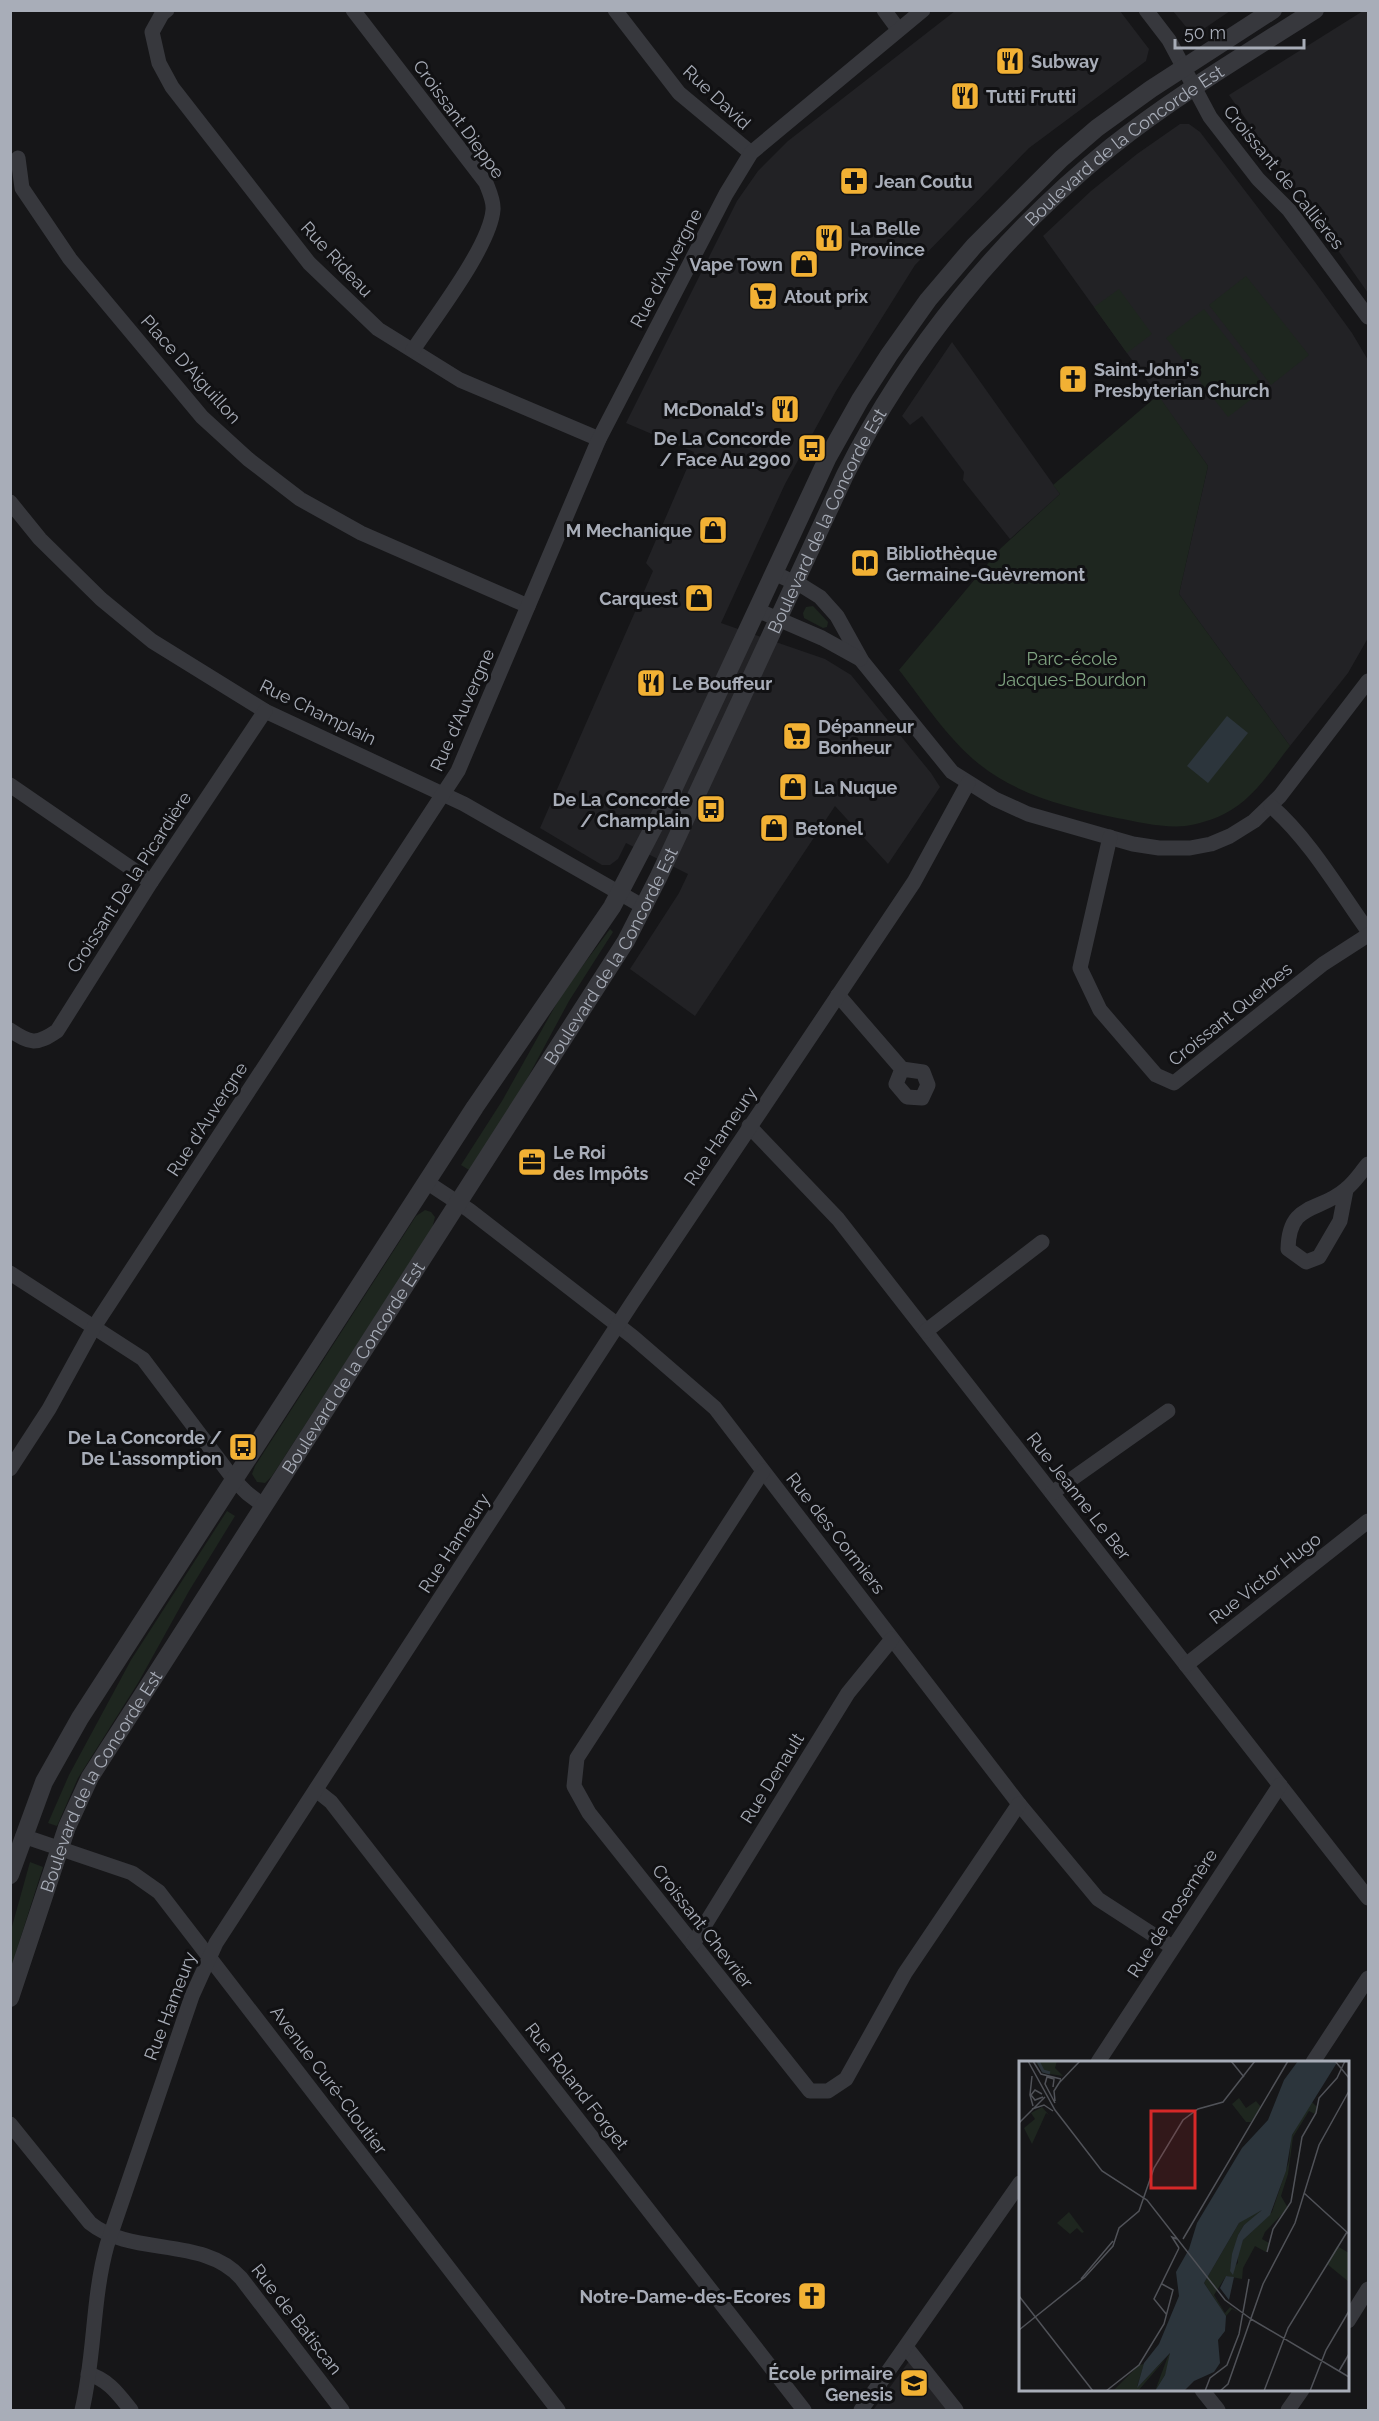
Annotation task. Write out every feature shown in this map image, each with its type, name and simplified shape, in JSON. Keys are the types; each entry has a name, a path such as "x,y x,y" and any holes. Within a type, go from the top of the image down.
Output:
{"street":[{"name":"Rue Rideau","path":"167,10 162,14 152,32 159,63 172,87 309,263 378,329 460,380 599,439"},
{"name":"Croissant Dieppe","path":"353,10 486,183 494,207 491,227 469,266 413,350"},
{"name":"Rue David","path":"615,10 680,93 751,153"},
{"path":"884,10 898,29"},
{"name":"Rue d'Auvergne","path":"10,1469 49,1410 94,1327 458,771 599,439 726,194 751,153 923,10"},
{"name":"Croissant de Callières","path":"1146,10 1169,40 1210,117 1258,179 1288,210 1368,317"},
{"name":"Boulevard de la Concorde Est","path":"10,1875 44,1782 66,1740 475,1107 550,994 605,918 671,794 828,457 860,400 898,341 947,277 996,223 1061,159 1105,122 1273,10"},
{"name":"Boulevard de la Concorde Est","path":"10,1998 60,1848 77,1803 95,1768 460,1203 623,945 644,907 794,582 868,430 908,368 963,293 1027,223 1080,173 1135,129 1194,88 1315,10"},
{"name":"Place D'Aiguillon","path":"18,158 22,188 70,259 202,417 248,459 300,499 361,533 528,606"},
{"name":"Rue Champlain","path":"10,502 40,539 101,599 152,641 265,711 444,794 533,842 644,907"},
{"path":"774,573 820,597 837,616 862,661 952,772 968,783 1028,814 1159,849 1201,846 1239,831 1270,806 1368,681"},
{"path":"757,610 840,647 862,661"},
{"name":"Croissant De la Picardière","path":"10,1030 26,1041 42,1041 57,1031 150,882 265,711"},
{"name":"Rue Hameury","path":"82,2410 98,2288 110,2234 192,1996 209,1956 232,1916 618,1325 914,882 968,783"},
{"path":"10,786 150,882"},
{"path":"1270,806 1302,839 1368,933"},
{"name":"Croissant Querbes","path":"1110,837 1080,968 1100,1010 1156,1075 1174,1083 1323,964 1368,933"},
{"path":"838,995 902,1068"},
{"name":"Rue Jeanne Le Ber","path":"749,1126 838,1219 1368,1898"},
{"path":"1346,1190 1340,1221 1319,1257 1306,1262 1288,1249 1288,1231 1299,1215 1346,1190 1368,1164"},
{"name":"Rue des Cormiers","path":"428,1183 460,1203 618,1325 715,1408 1019,1804 1098,1899 1172,1947"},
{"path":"926,1331 1042,1242"},
{"path":"10,1274 143,1359 235,1481 264,1506"},
{"path":"1052,1493 1168,1411"},
{"name":"Croissant Chevrier","path":"763,1471 577,1758 574,1786 589,1813 810,2091 828,2091 846,2079 905,1973 1019,1804"},
{"name":"Rue Victor Hugo","path":"1186,1665 1368,1521"},
{"name":"Rue Denault","path":"693,1944 848,1693 892,1639"},
{"name":"Rue de Rosemère","path":"1099,2061 1280,1785"},
{"name":"Rue Roland Forget","path":"316,1790 332,1802 804,2410"},
{"name":"Avenue Curé-Cloutier","path":"23,1836 132,1873 150,1883 172,1907 556,2410"},
{"path":"1314,2061 1368,1978"},
{"name":"Rue de Batiscan","path":"10,2124 90,2223 110,2234 147,2244 210,2256 231,2267 242,2278 342,2410"},
{"path":"861,2410 1019,2184"},
{"path":"1349,2318 1368,2289"},
{"path":"906,2347 956,2410"},
{"path":"88,2374 97,2376 109,2384 130,2410"},
{"path":"1203,2391 1218,2410"},
{"path":"1288,2410 1301,2391"}],"shaded area":[{"path":"955,11 1120,11 1149,49 1146,61 1029,148 915,265 836,391 785,484 721,623 825,659 851,675 940,787 888,864 835,806 695,1016 630,969 679,893 688,874 626,843 618,859 610,865 602,865 540,828 653,571 646,563 694,452 626,423 737,201 758,171 788,141"},
{"path":"1173,11 1230,11 1199,32 1187,28"},
{"path":"1363,11 1368,11 1368,293 1229,95"},
{"path":"1180,124 1189,124 1200,132 1315,282 1352,333 1368,360 1368,638 1348,673 1290,746 1179,594 1208,466 1043,236 1091,191 1137,154"},
{"path":"952,342 1060,494 1010,539 963,480 964,472 922,416 910,425 902,416"},
{"path":"1227,716 1248,733 1208,783 1187,766"},
{"name":"École primaire Genesis","path":"913,2356 956,2410 873,2410"}],"green space":[{"path":"1246,276 1309,355 1271,385 1209,305"},
{"path":"1119,289 1152,334 1127,353 1094,307"},
{"path":"1204,309 1266,388 1228,417 1166,338"},
{"name":"Parc-école Jacques-Bourdon","path":"1158,395 1208,466 1179,594 1290,746 1261,784 1244,801 1205,822 1185,826 1151,824 1062,805 1027,792 994,775 957,743 899,670 1001,548 1060,494 1053,485"},
{"path":"813,606 828,622 827,627 823,628 804,618 803,613 806,607"},
{"path":"610,929 613,932 569,1001 521,1090 469,1170 461,1165 502,1101 563,992"},
{"path":"425,1210 431,1212 435,1217 432,1229 272,1476 265,1483 257,1482 252,1474 255,1466 416,1216"},
{"path":"227,1511 235,1516 189,1591 138,1683 78,1778 57,1826 48,1823 69,1775 131,1660"},
{"path":"30,1862 43,1867 11,1968 11,1930"}],"place":[{"name":"Subway","path":"1010,61"},
{"name":"Tutti Frutti","path":"965,96"},
{"name":"Jean Coutu","path":"854,181"},
{"name":"La Belle Province","path":"829,238"},
{"name":"Vape Town","path":"804,264"},
{"name":"Atout prix","path":"763,296"},
{"name":"Saint-John's Presbyterian Church","path":"1073,379"},
{"name":"McDonald's","path":"785,409"},
{"name":"De La Concorde / Face Au 2900","path":"812,448"},
{"name":"M Mechanique","path":"713,530"},
{"name":"Bibliothèque Germaine-Guèvremont","path":"865,563"},
{"name":"Carquest","path":"699,598"},
{"name":"Le Bouffeur","path":"651,683"},
{"name":"Dépanneur Bonheur","path":"797,736"},
{"name":"La Nuque","path":"793,787"},
{"name":"De La Concorde / Champlain","path":"711,809"},
{"name":"Betonel","path":"774,828"},
{"name":"Le Roi des Impôts","path":"532,1162"},
{"name":"De La Concorde / De L'assomption","path":"243,1447"},
{"name":"Notre-Dame-des-Ecores","path":"812,2296"},
{"name":"École primaire Genesis","path":"914,2383"}]}
